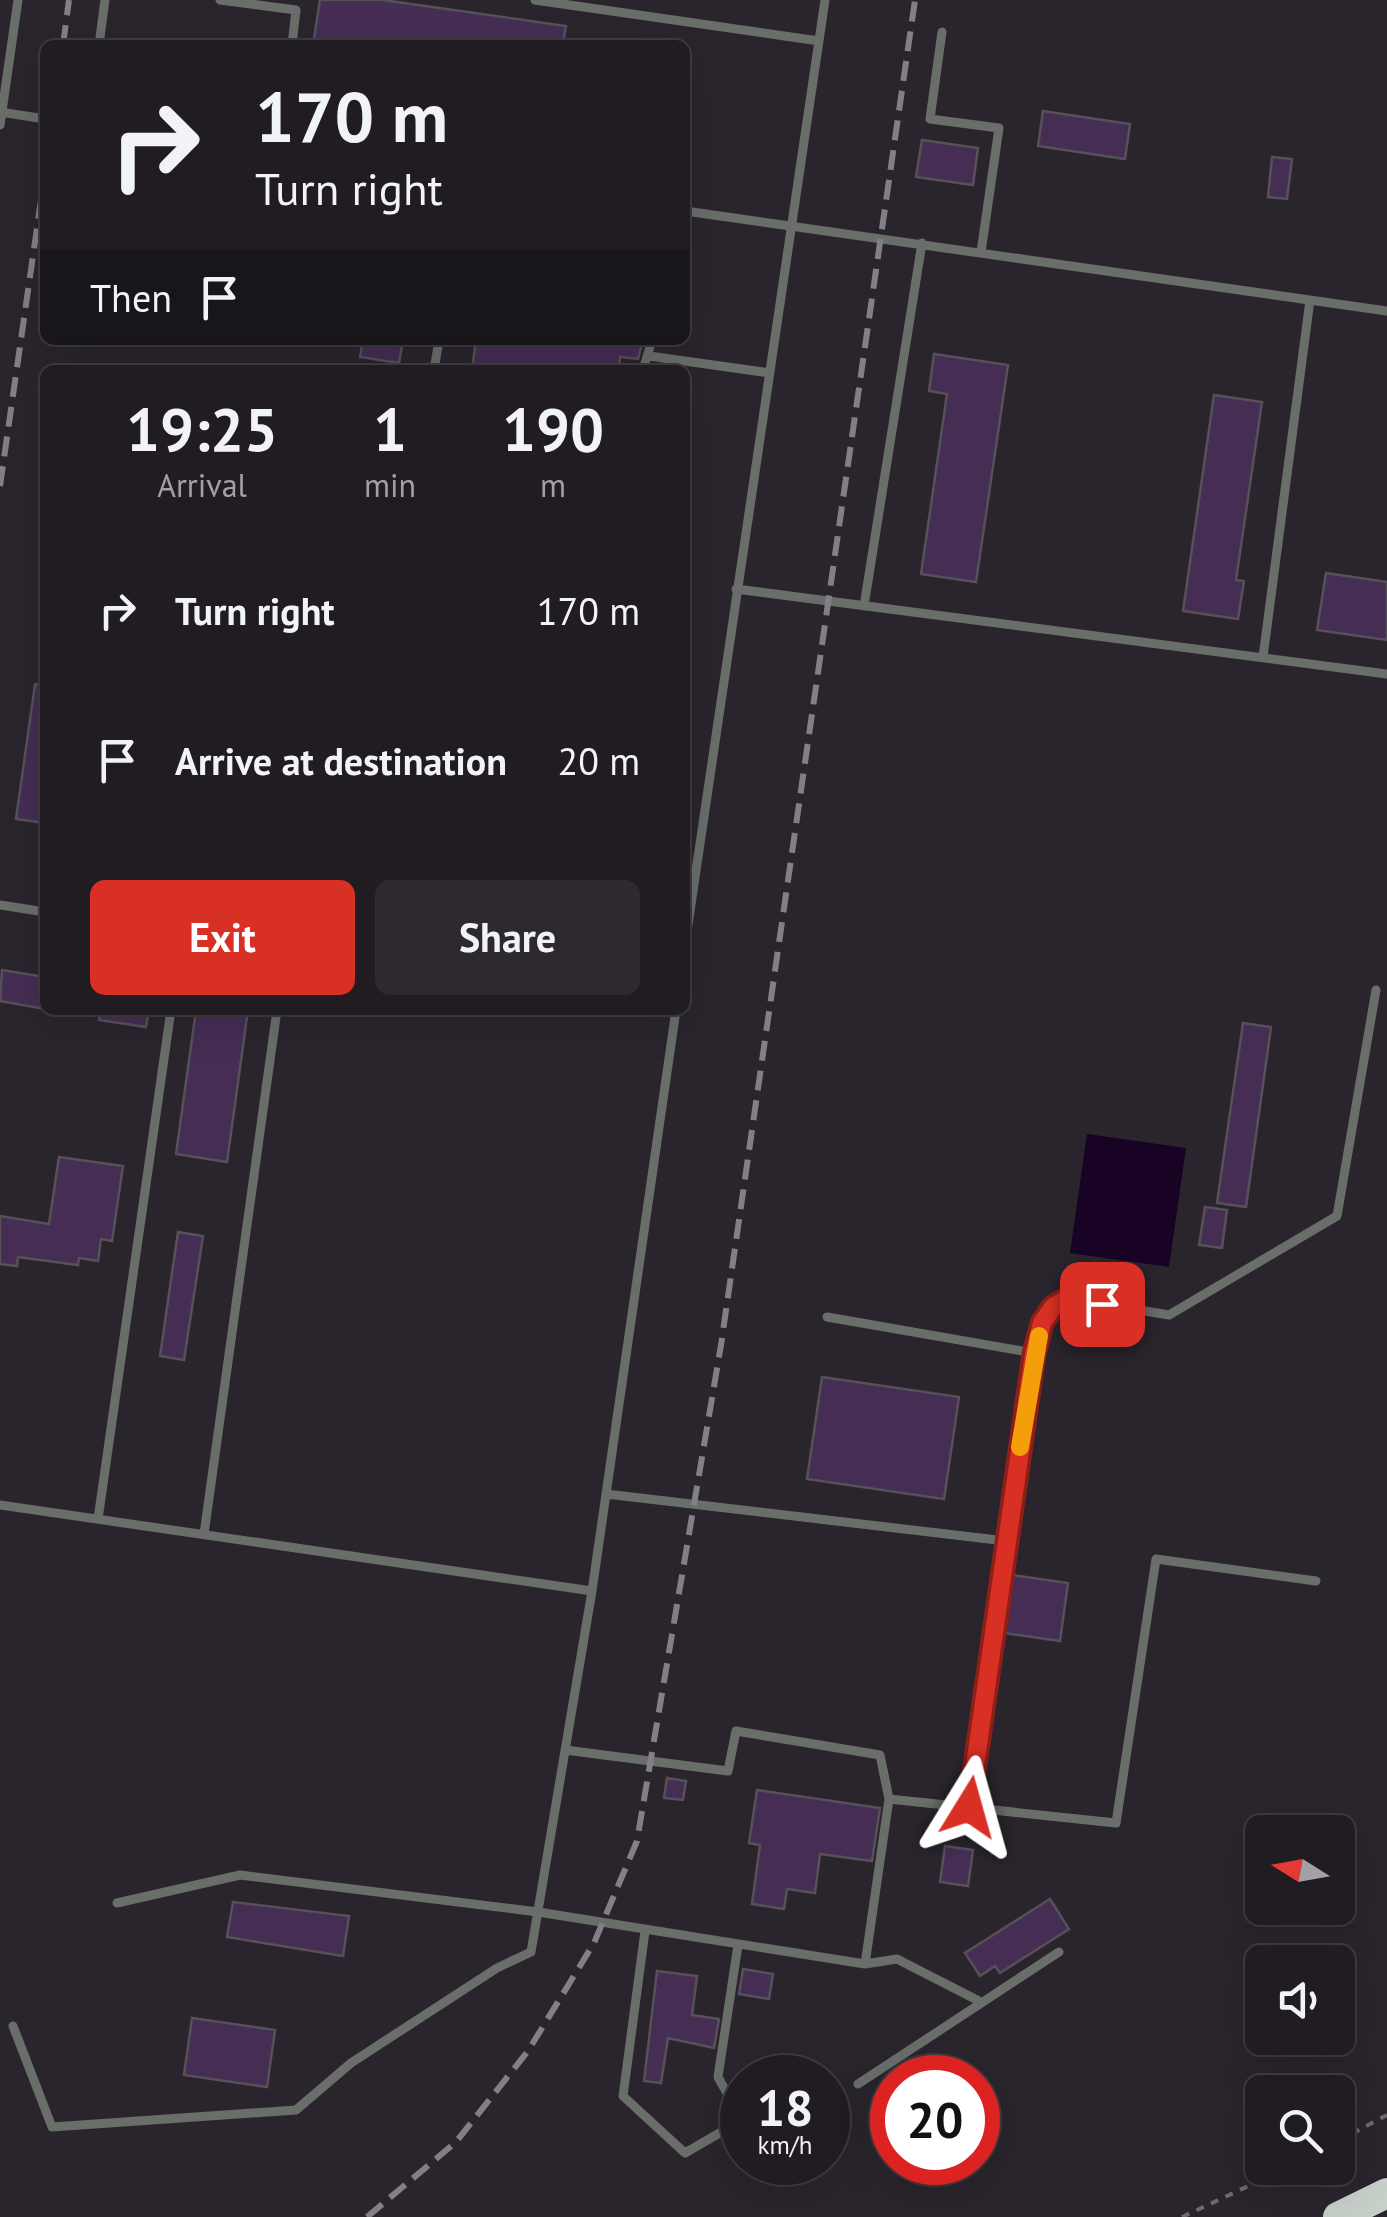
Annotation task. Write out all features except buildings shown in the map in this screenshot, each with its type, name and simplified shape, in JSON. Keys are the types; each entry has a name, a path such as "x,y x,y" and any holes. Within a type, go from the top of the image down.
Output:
{"highway":[{"path":"1338,2217 1387,2192"}],"lane":[{"path":"0,124 18,0"},
{"path":"100,40 105,0"},
{"path":"220,0 297,5 293,40"},
{"path":"535,0 819,41"},
{"path":"690,910 825,0"},
{"path":"942,32 930,119 999,128 981,252"},
{"path":"1,112 40,118"},
{"path":"690,212 1387,311"},
{"path":"864,606 922,243"},
{"path":"1263,657 1310,300"},
{"path":"645,365 651,345"},
{"path":"649,356 770,373"},
{"path":"736,590 1387,674"},
{"path":"0,906 40,911"},
{"path":"969,1807 1034,1354 1042,1323 1053,1307 1068,1298 1169,1315 1336,1216 1376,990"},
{"path":"98,1519 170,1015"},
{"path":"204,1534 276,1015"},
{"path":"12,2026 52,2126 296,2110 350,2063 496,1968 531,1952 592,1591 675,1015"},
{"path":"827,1317 1034,1354"},
{"path":"606,1494 1006,1541"},
{"path":"0,1504 592,1591"},
{"path":"889,1799 1116,1823 1156,1559 1316,1581"},
{"path":"565,1750 728,1771 736,1731 880,1755 889,1799 866,1964"},
{"path":"116,1903 240,1876 538,1912 866,1964 898,1959 981,2002"},
{"path":"645,1931 622,2096 685,2153 720,2133"},
{"path":"721,2055 738,1945"},
{"path":"858,2084 1059,1952"}],"path":[{"path":"1355,2132 1387,2116"},
{"path":"1182,2217 1251,2185"}],"shaded area":[{"path":"1087,1134 1186,1148 1169,1267 1070,1253"}],"railway":[{"path":"64,40 69,0"},
{"path":"367,2217 456,2142 528,2051 594,1943 637,1841 721,1345 915,0"},
{"path":"0,486 40,207"}],"slow traffic":[{"path":"1020,1447 1039,1336"}],"route":[{"path":"969,1807 1034,1354 1042,1323 1053,1307 1068,1298 1102,1304"}]}
